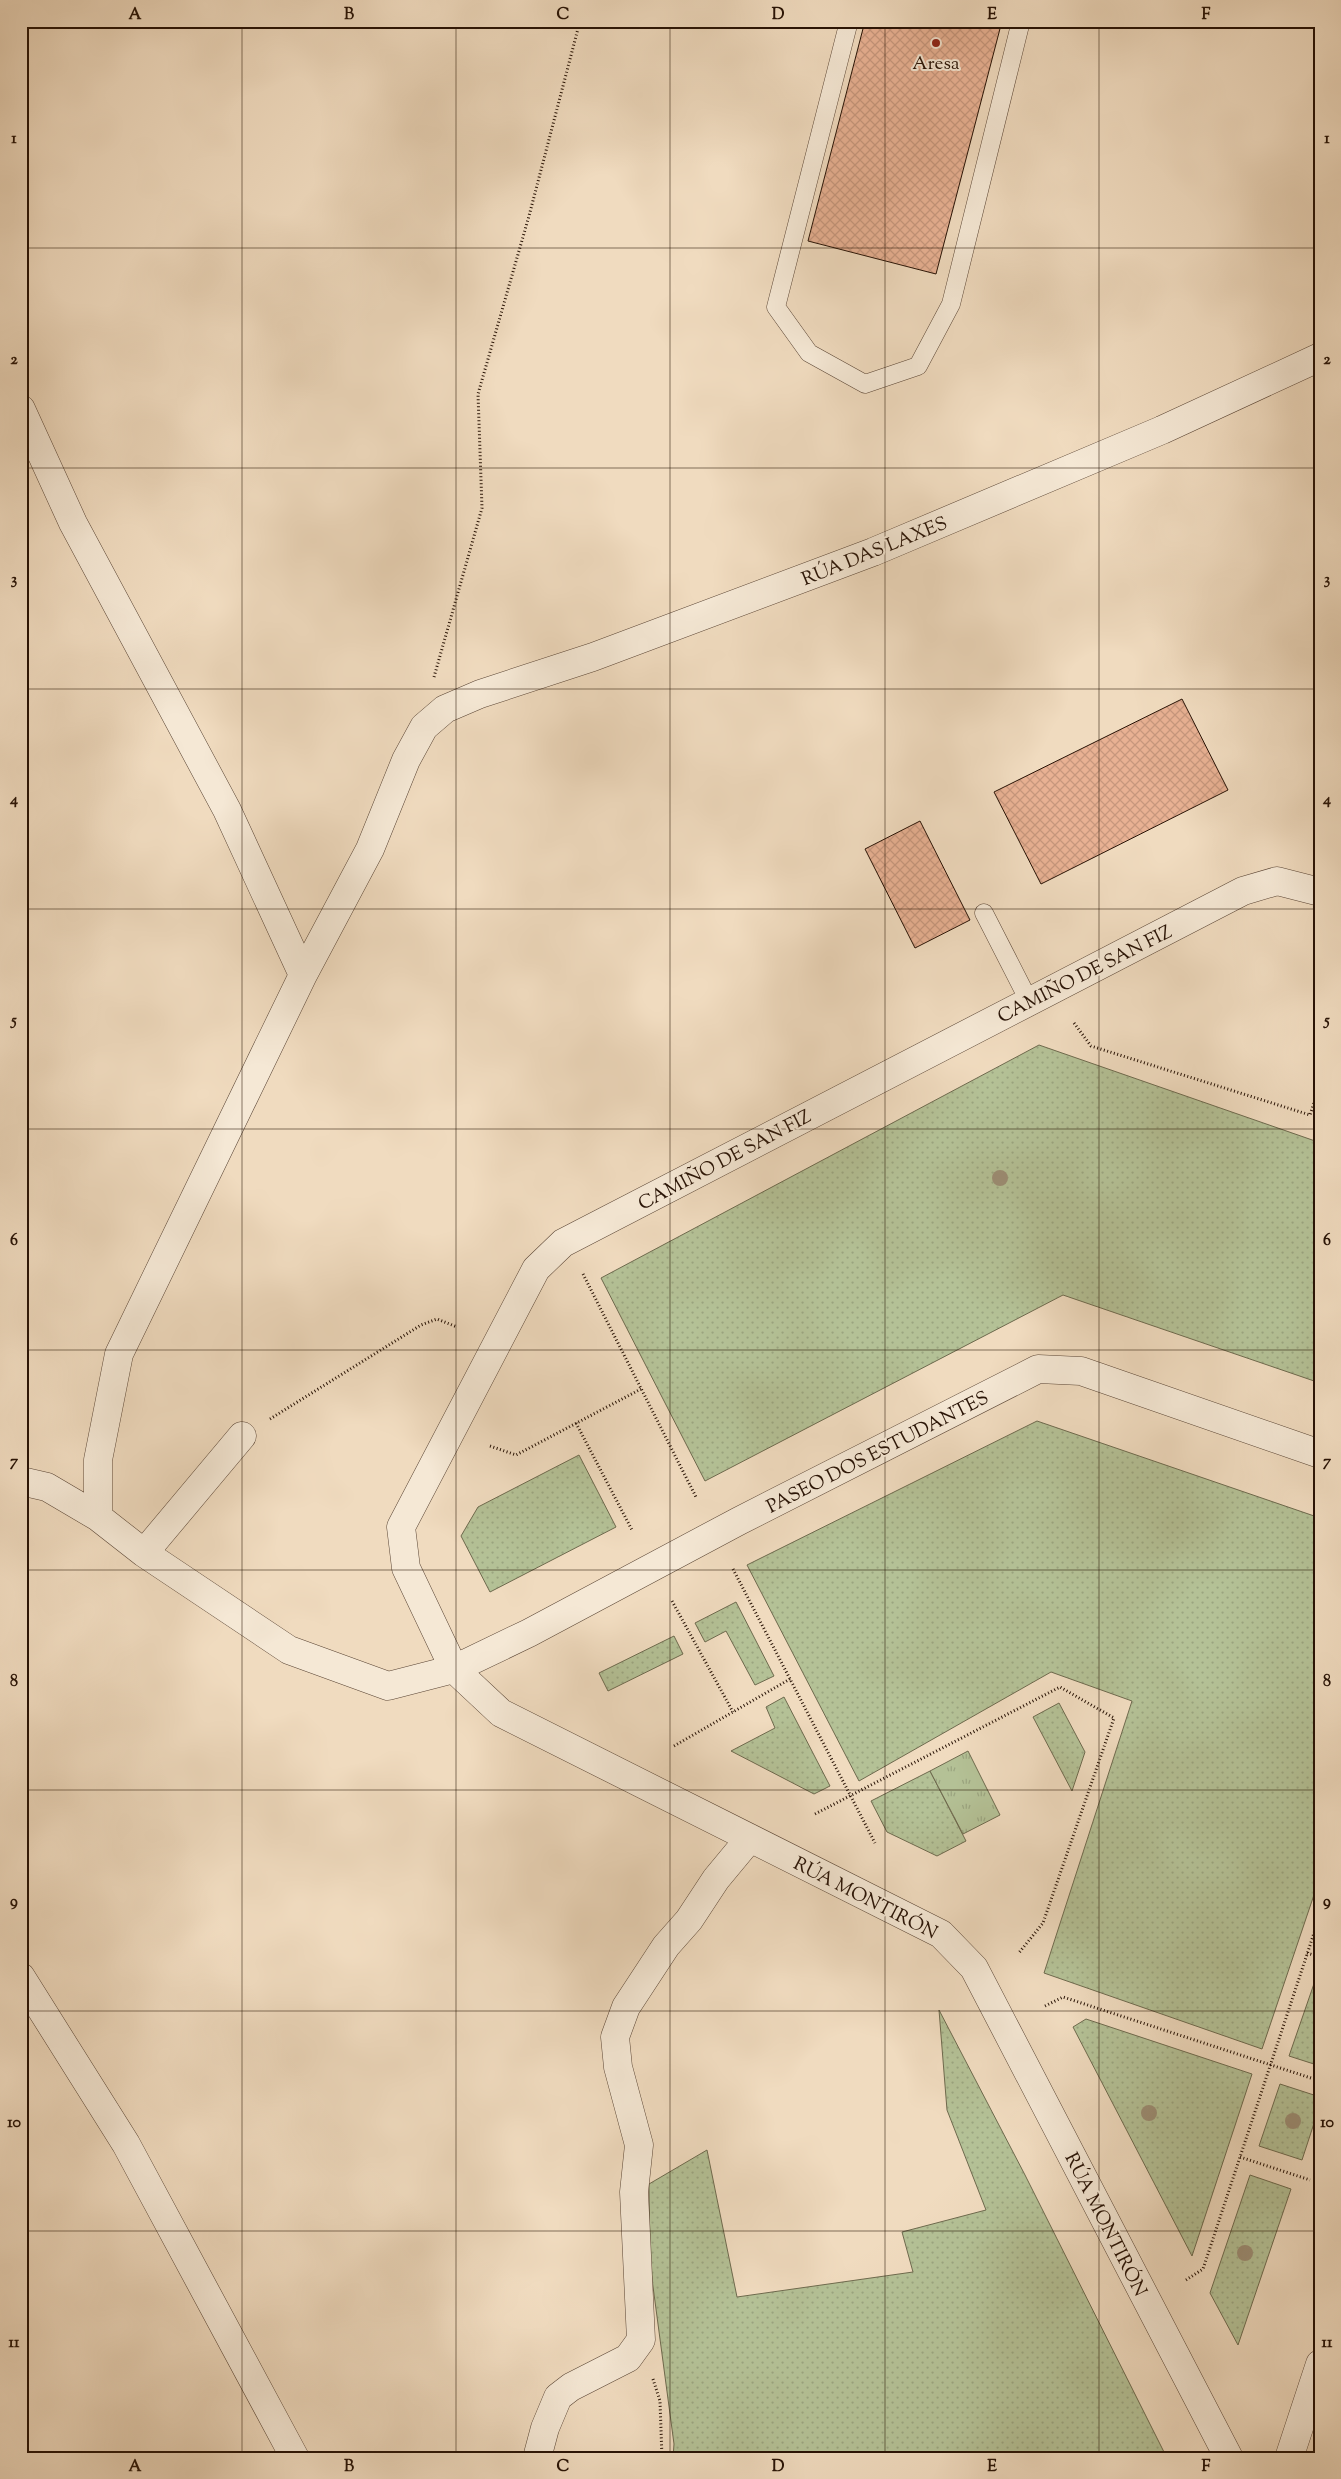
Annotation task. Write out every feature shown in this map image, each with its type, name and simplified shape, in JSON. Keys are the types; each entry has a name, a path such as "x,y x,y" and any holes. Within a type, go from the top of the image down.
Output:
{"street":[{"name":"RÚA DAS LAXES","path":"424,727 445,709 480,694 593,657 873,552 1162,430 1320,357"},
{"path":"21,408 73,523 227,810 303,975"},
{"path":"98,1517 98,1460 119,1354 303,975 370,849 406,760 424,727"},
{"name":"CAMIÑO DE SAN FIZ","path":"454,1669 406,1568 401,1527 536,1269 563,1243 1242,891 1277,881 1320,892"},
{"name":"PASEO DOS ESTUDANTES","path":"21,1481 47,1487 98,1517 144,1553 289,1650 388,1686 454,1669 529,1633 740,1521 1038,1370 1081,1371 1320,1454"},
{"path":"144,1553 242,1436"},
{"name":"RÚA MONTIRÓN","path":"454,1669 501,1713 941,1934 974,1968 1228,2458"},
{"path":"537,2458 545,2428 558,2397 571,2387 628,2358 642,2340 634,2192 639,2145 618,2067 615,2037 626,2007 666,1946 689,1920 716,1879 750,1838"},
{"path":"21,1977 126,2144 295,2458"},
{"path":"1289,2458 1320,2364"}],"lane":[{"path":"849,21 776,307 809,353 865,384 918,366 951,304 1021,21"},
{"path":"984,913 1029,1001"}],"path":[{"path":"424,727 439,656 482,508 478,394 580,21"},
{"path":"1074,1023 1091,1046 1310,1115 1320,1085"},
{"path":"583,1274 696,1497"},
{"path":"242,1436 421,1325 437,1319 457,1327"},
{"path":"490,1446 516,1455 641,1390"},
{"path":"576,1423 632,1530"},
{"path":"733,1569 874,1843"},
{"path":"672,1601 734,1712"},
{"path":"674,1746 790,1679"},
{"path":"815,1814 1060,1687 1114,1718 1043,1923 1018,1954"},
{"path":"1186,2280 1203,2269 1320,1915"},
{"path":"1307,1953 1320,1957"},
{"path":"1045,2006 1063,1997 1320,2081"},
{"path":"1240,2157 1310,2180"},
{"path":"642,2340 660,2401 662,2458"}],"green space":[{"path":"1039,1045 1318,1142 1320,1137 1320,1383 1063,1295 705,1481 601,1278"},
{"path":"1037,1421 1320,1518 1320,1877 1262,2049 1044,1973 1132,1701 1051,1672 859,1781 747,1565"},
{"path":"579,1455 616,1527 490,1592 461,1536 478,1507"},
{"path":"736,1602 774,1676 755,1685 726,1631 705,1642 695,1623"},
{"path":"674,1636 683,1654 608,1691 599,1673"},
{"path":"784,1697 830,1786 814,1794 731,1751 775,1728 766,1707"},
{"path":"1059,1703 1085,1752 1072,1791 1033,1717"},
{"path":"968,1751 1000,1815 963,1834 930,1771"},
{"path":"930,1771 966,1841 937,1856 887,1832 871,1801"},
{"path":"1317,1975 1320,1976 1320,2066 1289,2056"},
{"path":"939,2010 1025,2175 1167,2458 673,2458 674,2444 650,2264 649,2184 707,2150 737,2297 913,2272 902,2232 986,2210 947,2110"},
{"path":"1086,2019 1252,2074 1192,2256 1073,2027"},
{"path":"1280,2084 1320,2097 1320,2105 1302,2160 1259,2146"},
{"path":"1250,2175 1291,2189 1238,2345 1210,2293"}],"building":[{"path":"865,21 1002,21 936,274 808,241"},
{"path":"1182,699 1228,790 1041,884 994,792"},
{"path":"920,821 970,920 915,948 865,849"}],"place":[{"name":"Aresa","path":"936,43"}]}
